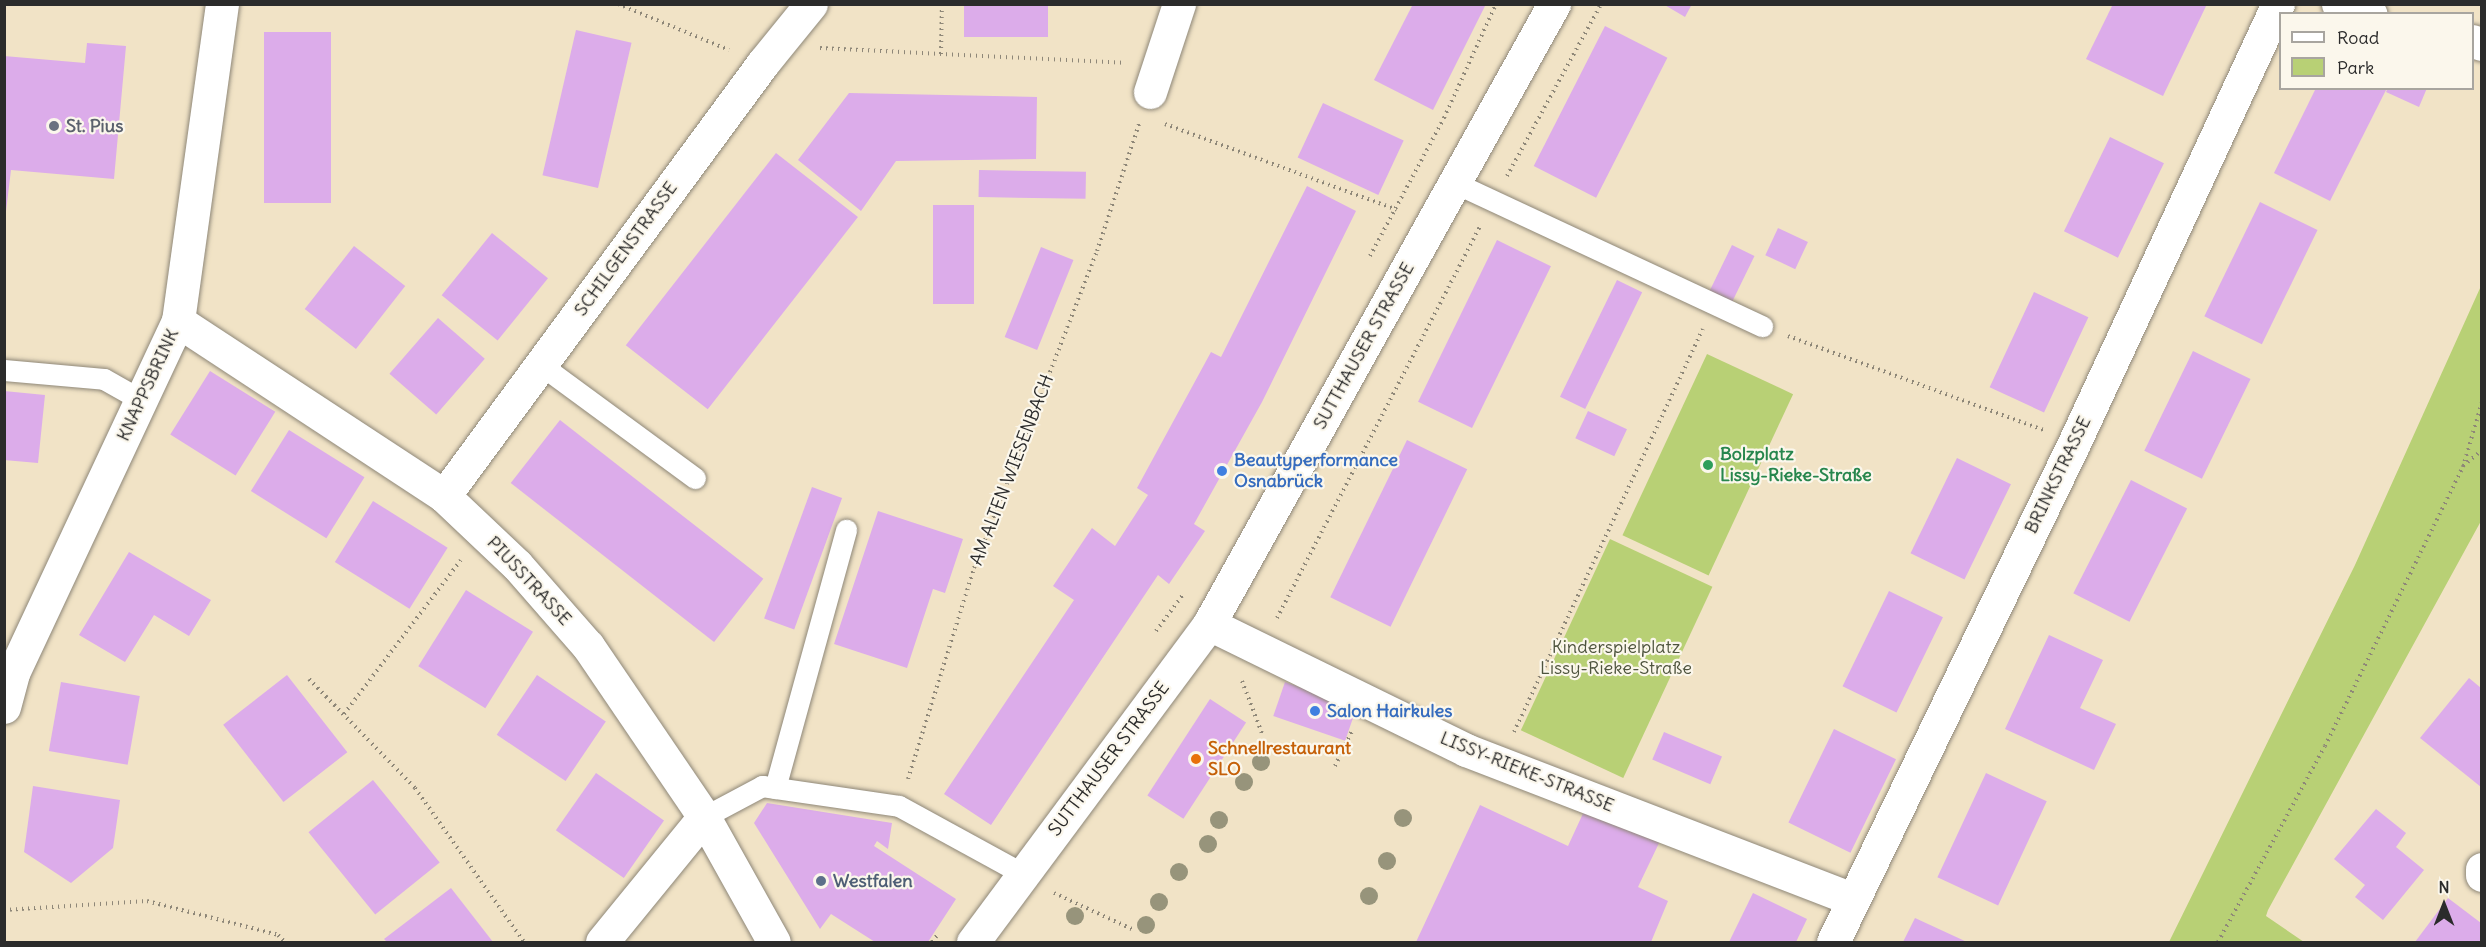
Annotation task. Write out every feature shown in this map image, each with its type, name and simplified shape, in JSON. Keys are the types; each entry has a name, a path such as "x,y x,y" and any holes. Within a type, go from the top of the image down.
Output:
{"street":[{"name":"KNAPPSBRINK","path":"4,707 13,673 178,321 222,4"},
{"name":"SCHILGENSTRASSE","path":"444,496 771,54 811,4"},
{"path":"1155,79 1179,4"},
{"name":"SUTTHAUSER STRASSE","path":"972,942 1209,624 1554,4"},
{"name":"BRINKSTRASSE","path":"1833,942 2075,441 2278,4"},
{"path":"2338,4 2364,12"},
{"name":"PIUSSTRASSE","path":"178,321 444,496 517,565 588,646 704,817 774,942"},
{"name":"LISSY-RIEKE-STRASSE","path":"1209,624 1499,763 1853,899"},
{"path":"602,942 704,817"},
{"path":"2481,869 2481,874"}],"lane":[{"path":"1455,183 1762,326"},
{"path":"541,365 695,478"},
{"path":"4,370 104,379 141,400"},
{"path":"775,788 846,530"},
{"path":"704,817 762,786 900,806 1023,874"}],"path":[{"path":"618,4 771,54 941,54 1155,79"},
{"path":"941,54 942,4"},
{"path":"1367,262 1444,118 1496,4"},
{"name":"AM ALTEN WIESENBACH","path":"900,806 974,568 1097,251 1155,79"},
{"path":"1174,128 1433,223"},
{"path":"1499,763 1715,304"},
{"path":"1762,326 2075,441"},
{"path":"2218,942 2325,746 2463,467 2481,402"},
{"path":"2463,467 2481,450"},
{"path":"344,714 482,532"},
{"path":"1153,635 1188,587"},
{"path":"309,679 415,788 524,942"},
{"path":"1248,693 1263,736"},
{"path":"1053,892 1132,930"},
{"path":"4,910 147,901 278,935 285,942"},
{"path":"932,942 946,924"}],"green space":[{"path":"2481,286 2481,521 2268,910 2266,916 2304,942 2169,942 2355,565"},
{"name":"Bolzplatz Lissy-Rieke-Straße","path":"1707,354 1793,394 1709,575 1622,535"},
{"name":"Kinderspielplatz Lissy-Rieke-Straße","path":"1610,539 1712,587 1623,778 1521,730"}],"building":[{"path":"964,4 1048,4 1048,37 964,37"},
{"path":"1413,4 1486,4 1433,110 1374,80"},
{"path":"1663,4 1692,4 1685,17"},
{"path":"2113,4 2207,4 2163,96 2086,59"},
{"path":"1605,26 1667,58 1596,198 1534,166"},
{"path":"576,30 632,43 598,188 542,175"},
{"path":"264,32 331,32 331,203 264,203"},
{"path":"87,43 126,46 114,179 11,170 4,228 4,56 85,63"},
{"path":"2315,90 2386,90 2330,201 2274,173"},
{"path":"2387,90 2426,90 2419,107 2386,92"},
{"path":"849,93 1037,97 1036,159 896,161 861,211 798,160"},
{"path":"1323,103 1404,141 1378,195 1298,157"},
{"path":"2110,137 2164,163 2118,258 2064,231"},
{"path":"776,153 858,217 708,409 626,345"},
{"path":"979,170 1086,172 1086,199 979,197"},
{"path":"1307,186 1356,211 1262,402 1194,524 1205,531 1169,584 1158,575 991,825 944,794 1074,600 1053,586 1092,528 1115,546 1148,495 1137,488 1211,352 1221,357"},
{"path":"2260,202 2318,230 2262,344 2204,316"},
{"path":"933,205 974,205 974,304 933,304"},
{"path":"1778,228 1808,242 1795,269 1765,255"},
{"path":"492,233 548,278 498,340 442,295"},
{"path":"1497,240 1551,266 1472,428 1418,402"},
{"path":"1732,245 1754,256 1730,305 1708,294"},
{"path":"354,246 405,286 356,349 305,309"},
{"path":"1041,247 1073,260 1037,350 1005,337"},
{"path":"1617,280 1642,292 1585,409 1560,397"},
{"path":"2034,292 2088,317 2044,413 1990,387"},
{"path":"438,318 485,359 436,415 389,374"},
{"path":"2193,351 2251,379 2202,479 2144,451"},
{"path":"210,371 275,412 236,475 170,435"},
{"path":"4,391 45,395 38,463 4,460"},
{"path":"1588,411 1627,429 1614,456 1575,438"},
{"path":"560,420 763,579 714,642 511,483"},
{"path":"289,430 364,477 326,538 251,491"},
{"path":"1407,440 1467,469 1391,627 1330,597"},
{"path":"1957,458 2011,484 1964,580 1911,553"},
{"path":"2131,480 2187,509 2129,622 2073,593"},
{"path":"812,487 842,498 794,630 764,619"},
{"path":"373,501 448,548 409,609 335,562"},
{"path":"878,511 963,539 945,593 933,589 907,668 834,644"},
{"path":"129,552 211,600 189,636 154,615 125,662 79,635"},
{"path":"466,590 533,632 485,708 418,666"},
{"path":"1889,591 1943,617 1896,713 1843,686"},
{"path":"2049,635 2103,660 2080,708 2116,724 2094,770 2005,729"},
{"path":"287,675 347,752 284,802 223,725"},
{"path":"537,675 606,721 566,781 497,735"},
{"path":"2469,678 2481,688 2481,787 2420,738"},
{"path":"61,682 140,696 128,765 49,751"},
{"name":"Salon Hairkules","path":"1285,682 1357,707 1345,741 1273,716"},
{"name":"Schnellrestaurant SLO","path":"1210,699 1246,722 1183,819 1147,795"},
{"path":"1834,729 1896,759 1850,853 1788,822"},
{"path":"1664,732 1722,757 1710,784 1652,760"},
{"path":"596,773 664,821 624,878 556,830"},
{"path":"1986,773 2047,801 1998,906 1937,877"},
{"path":"373,780 440,862 375,915 308,832"},
{"path":"33,786 120,800 113,848 71,883 24,852"},
{"path":"767,803 892,823 888,849 877,841 874,846 956,899 928,942 875,942 831,914 820,929 754,823"},
{"path":"1480,805 1568,846 1586,807 1660,841 1638,887 1668,901 1651,942 1416,942"},
{"path":"2376,809 2406,833 2396,847 2424,870 2383,920 2355,897 2365,885 2334,859"},
{"path":"451,888 493,942 387,942 384,939"},
{"path":"1753,893 1807,919 1796,942 1729,942"},
{"path":"2448,898 2481,923 2481,942 2415,942"},
{"path":"1915,918 1967,942 1903,942"}],"place":[{"name":"St. Pius","path":"54,126"},
{"name":"Bolzplatz Lissy-Rieke-Straße","path":"1708,465"},
{"name":"Beautyperformance Osnabrück","path":"1222,471"},
{"name":"Salon Hairkules","path":"1315,711"},
{"name":"Schnellrestaurant SLO","path":"1196,759"},
{"name":"Westfalen","path":"821,881"}]}
